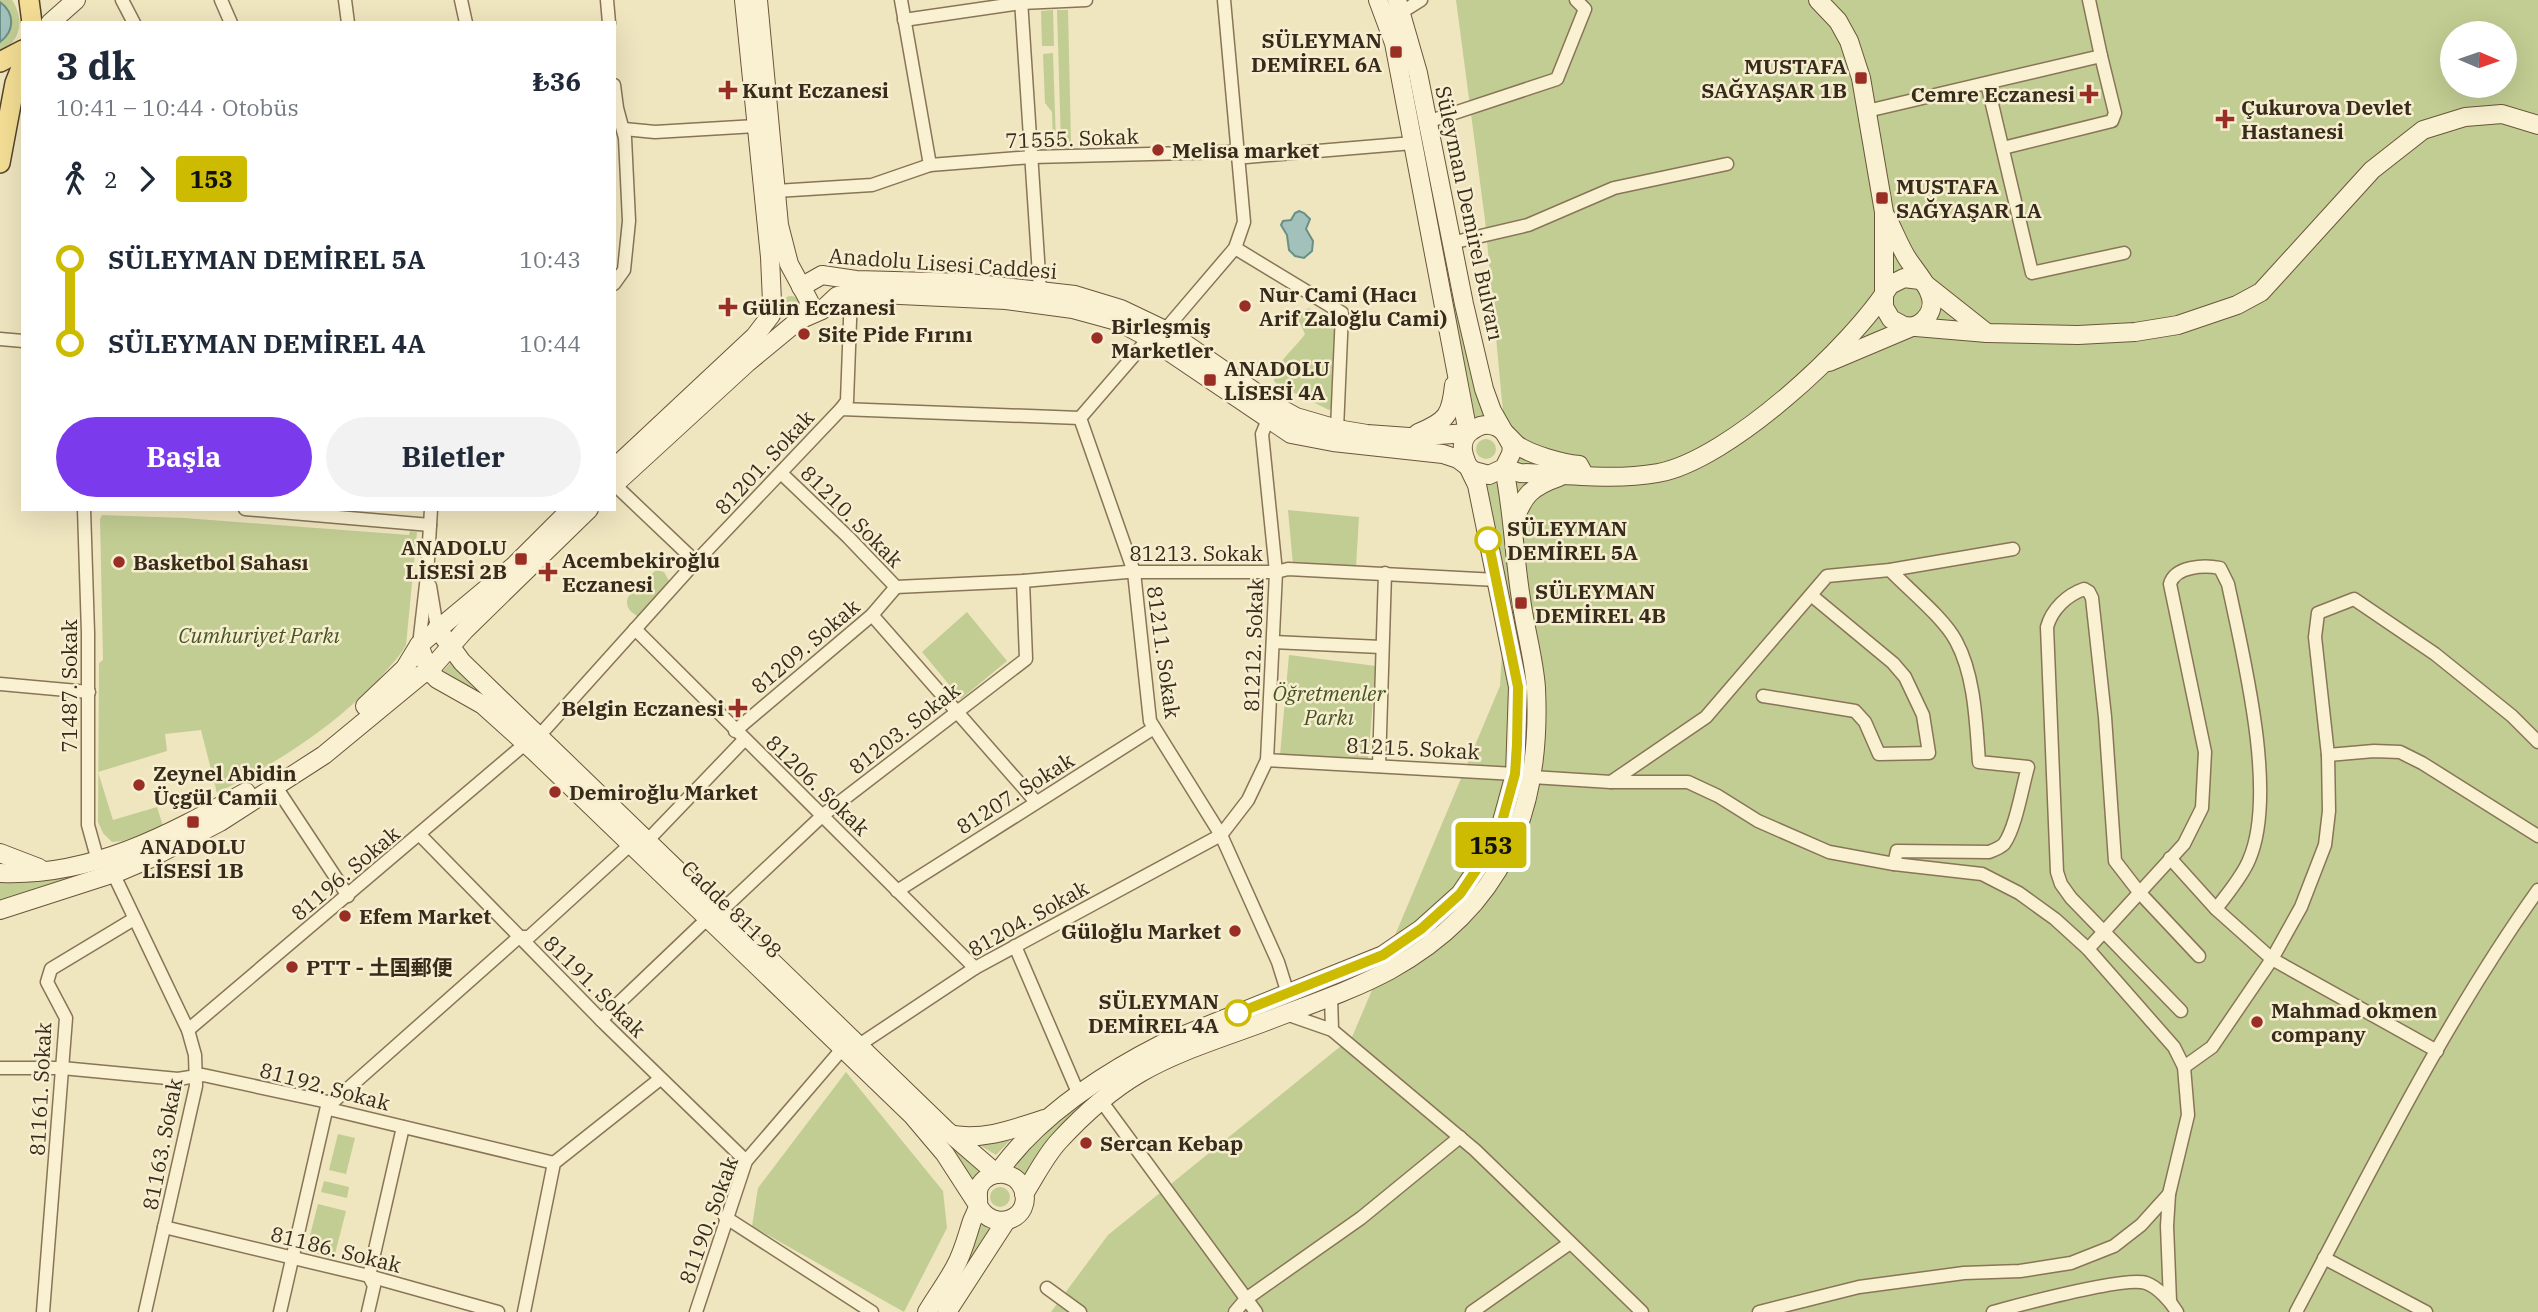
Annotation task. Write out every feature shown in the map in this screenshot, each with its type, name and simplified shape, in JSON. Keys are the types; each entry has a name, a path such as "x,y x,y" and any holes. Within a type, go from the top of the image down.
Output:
{"main road":[{"path":"29,0 32,21"},
{"path":"52,21 76,0"},
{"path":"744,0 772,309 780,319 799,320 809,307 808,296 789,264 783,245 758,0"},
{"name":"Süleyman Demirel Bulvarı","path":"1378,0 1394,43 1468,433"},
{"path":"1818,0 1838,21 1849,41 1861,78 1884,212 1884,307 1891,319 1911,326 1987,333 2078,335 2135,332 2178,325 2237,305 2262,292 2372,170 2423,130 2465,117 2502,114 2538,125"},
{"name":"Süleyman Demirel Bulvarı","path":"1400,6 1418,73 1451,243 1484,389 1504,432"},
{"path":"0,62 21,51"},
{"path":"0,163 15,83 21,68"},
{"path":"1826,363 1925,319 1932,306 1926,285 1906,256 1884,212"},
{"name":"Anadolu Lisesi Caddesi","path":"801,287 822,275 856,279 969,283 1075,295 1121,309 1271,412 1291,434 1333,442 1443,454 1468,465"},
{"path":"1504,468 1520,473 1632,476 1688,465 1716,449 1753,422 1826,363 1896,280 1912,278 1926,285 1987,333"},
{"path":"616,466 755,336 771,315 776,290 795,284 801,287"},
{"name":"Anadolu Lisesi Caddesi","path":"616,483 747,363 799,320 822,310 837,296 851,294 1039,303 1073,309 1157,334"},
{"path":"1409,437 1437,426 1445,419 1452,404 1456,365"},
{"name":"Anadolu Lisesi Caddesi","path":"1271,412 1337,429 1409,437 1468,433"},
{"path":"1024,1194 1058,1143 1102,1102 1138,1074 1175,1055 1286,1014 1388,971 1430,945 1475,903 1496,876 1518,832 1523,775 1518,687 1477,485 1464,460 1462,446 1468,433 1475,428 1490,425 1504,432 1522,447 1579,466 1585,476"},
{"path":"1468,465 1481,474 1497,473 1504,468 1511,454 1509,439 1504,432"},
{"path":"997,1174 1010,1155 1052,1116 1127,1062 1162,1044 1383,955 1421,929 1460,894 1501,825 1535,746 1536,686 1516,565 1504,468"},
{"path":"1512,527 1522,499 1540,483 1566,474"},
{"path":"0,873 62,869 98,861 179,830 259,786 302,758 380,694 405,668 419,645 436,628 457,615 514,566 569,511"},
{"path":"0,910 113,873 184,841 276,788 324,755 429,671 450,646 587,511"},
{"name":"Cadde 81198","path":"436,628 462,662 533,740 851,1046 997,1174"},
{"path":"419,645 429,671"},
{"name":"Cadde 81198","path":"429,671 437,679 484,705 533,740"},
{"path":"0,853 21,863 62,869"},
{"name":"Cadde 81198","path":"851,1046 944,1154 978,1205"},
{"path":"953,1135 970,1138 993,1136 1052,1116"},
{"path":"997,1174 1012,1176 1022,1187 1024,1194 1022,1208 1006,1221 992,1220 978,1205 981,1185 997,1174"},
{"path":"927,1312 956,1266 978,1205"},
{"path":"947,1312 1006,1221"}],"street":[{"path":"122,0 133,21"},
{"path":"220,0 231,21"},
{"path":"345,0 348,21"},
{"path":"461,0 466,21"},
{"path":"607,0 609,21"},
{"path":"901,0 930,165"},
{"path":"904,20 1021,2 1086,0"},
{"path":"1080,418 1235,247 1244,222 1224,0"},
{"path":"1400,6 1421,0"},
{"path":"1427,121 1496,101 1557,79 1585,9 1576,0"},
{"path":"2003,148 2112,121 2115,113 2089,0"},
{"path":"1021,2 1040,290"},
{"path":"1867,111 2101,55"},
{"path":"1987,83 2032,273 2124,253"},
{"path":"616,108 624,129 629,221 624,270 616,281"},
{"path":"624,129 655,132 756,126"},
{"name":"71555. Sokak","path":"776,191 872,185 930,165 1032,157 1237,152 1246,157 1413,144"},
{"path":"1451,243 1528,225 1614,188 1727,164"},
{"path":"1235,247 1342,313 1337,429"},
{"path":"841,409 847,401 851,294"},
{"path":"0,339 21,341"},
{"name":"81201. Sokak","path":"533,740 841,409 1080,418"},
{"name":"81212. Sokak","path":"1221,835 1248,800 1267,760 1276,572 1262,434 1271,412"},
{"name":"81211. Sokak","path":"1080,418 1134,572 1150,721 1221,835 1278,962 1288,994"},
{"name":"81210. Sokak","path":"781,473 896,587"},
{"path":"616,487 696,562"},
{"name":"71487. Sokak","path":"83,511 89,692 88,825 98,861"},
{"path":"268,511 430,525"},
{"path":"419,645 432,511"},
{"path":"1611,782 1706,718 1827,576 1890,570 2013,549"},
{"path":"2088,948 2184,844 2202,808 2205,752 2170,584 2172,577 2178,572 2210,566 2220,568 2228,584 2253,714 2261,797 2249,861 2216,909"},
{"name":"81213. Sokak","path":"896,587 1134,572 1276,572 1288,569 1497,580"},
{"path":"1890,570 1956,640 1975,711 1979,762 2028,767 2012,824 2004,843 1998,849 1989,852 1897,851 1894,864"},
{"path":"1379,766 1385,573"},
{"path":"427,576 436,628"},
{"name":"81203. Sokak","path":"601,1020 823,815 1026,659 1023,581"},
{"name":"81209. Sokak","path":"328,1102 334,1101 519,937 529,937 640,842 739,735 872,615 896,587"},
{"path":"2181,1012 2071,898 2061,884 2057,872 2047,627 2050,616 2057,608 2072,593 2084,589 2092,598 2099,642 2115,861 2139,892 2199,956"},
{"path":"1763,696 1856,711 1865,722 1879,754 1929,753 1923,715 1905,677 1893,663 1811,595"},
{"path":"2174,1306 2167,1226 2169,1194 2188,1115 2184,1067 2213,1047 2272,958 2301,906 2325,845 2329,811 2328,755 2317,667 2315,622 2318,613 2354,599 2435,654 2512,716 2538,742"},
{"path":"872,615 1037,802"},
{"name":"81206. Sokak","path":"635,629 975,968"},
{"path":"1273,642 1381,647"},
{"path":"0,684 89,692"},
{"name":"81207. Sokak","path":"897,891 1154,728"},
{"name":"81196. Sokak","path":"188,1030 533,740"},
{"path":"2328,755 2400,752 2538,836"},
{"name":"81215. Sokak","path":"1267,760 1611,782 1688,782 1718,796 1758,821 1829,852 1894,864 1982,874 2019,893 2088,948 2174,1047 2184,1067"},
{"path":"276,788 348,896"},
{"name":"81191. Sokak","path":"420,835 601,1020 746,1161"},
{"name":"81204. Sokak","path":"851,1046 975,968 1221,835"},
{"path":"2170,858 2216,909 2272,958 2437,1051"},
{"name":"81163. Sokak","path":"113,873 188,1030 195,1055 196,1086 145,1312"},
{"path":"2296,1312 2437,1051 2510,930 2538,890"},
{"name":"81161. Sokak","path":"43,1312 66,1018 47,982 51,970 134,919"},
{"path":"1015,946 1079,1095"},
{"path":"1331,996 1332,1030"},
{"path":"1286,1014 1332,1030 1460,1137 1642,1312"},
{"name":"81190. Sokak","path":"696,1312 725,1217 746,1161 851,1046"},
{"name":"81192. Sokak","path":"0,1068 62,1068 178,1079 203,1075 328,1102 333,1110 554,1164"},
{"path":"524,1312 554,1164 660,1079"},
{"path":"280,1312 328,1102"},
{"path":"1102,1102 1256,1312"},
{"path":"368,1312 374,1286 369,1276 403,1127"},
{"path":"1235,1312 1246,1299 1361,1218 1460,1137"},
{"path":"1759,1312 1858,1287 1964,1273 2020,1271 2071,1263 2113,1246 2141,1225 2169,1194"},
{"path":"725,1217 872,1312"},
{"name":"81186. Sokak","path":"164,1227 369,1276 498,1312"},
{"path":"1472,1312 1570,1243"},
{"path":"2324,1258 2426,1312"},
{"path":"1993,1312 2122,1282 2146,1283 2174,1306"},
{"path":"1047,1288 1080,1312"}],"green space":[{"path":"0,0 12,0 19,15 19,29 13,42 0,52"},
{"path":"1385,0 1389,0 1400,31 1465,348 1485,418 1472,419"},
{"path":"1456,0 2538,0 2538,1312 1051,1312 1108,1235 1352,1037 1381,969 1169,1053 1023,1180 1011,1169 1048,1132 1131,1065 1385,959 1500,686 1506,585 1484,478 1499,478 1507,558 1511,497 1485,220"},
{"path":"1053,10 1054,46 1042,46 1041,11"},
{"path":"1057,10 1068,10 1071,143 1061,144"},
{"path":"1053,53 1056,143 1053,143 1052,112 1045,103 1043,54"},
{"path":"791,296 799,304 791,312 783,304"},
{"path":"1309,308 1333,324 1338,334 1334,407 1329,410 1274,381 1278,367 1305,334 1298,319 1304,310"},
{"path":"1486,439 1493,442 1496,449 1493,456 1486,459 1479,456 1476,449 1479,442"},
{"path":"1288,510 1359,517 1356,567 1293,565"},
{"name":"Cumhuriyet Parkı","path":"102,515 185,518 409,535 410,531 417,532 406,645 379,679 323,729 282,757 217,793 201,730 165,734 167,751 98,772 99,663 103,660"},
{"path":"656,570 664,572 669,581 667,586 641,616 637,616 628,608 628,597"},
{"path":"967,612 1007,661 961,699 922,652"},
{"name":"Öğretmenler Parkı","path":"1289,655 1376,666 1368,760 1280,755"},
{"path":"452,661 983,1171 975,1184 508,717 443,671"},
{"path":"416,664 418,667 329,744 282,777 198,828 146,854 0,902 0,880 56,875 110,864 146,852 187,832 274,780 320,748 350,725"},
{"path":"98,773 113,820 157,807 163,826 123,841 112,842 103,833 98,822"},
{"path":"846,1072 943,1191 947,1228 904,1312 752,1226 758,1188"},
{"path":"338,1134 355,1138 346,1174 329,1170"},
{"path":"1016,1134 996,1155 973,1141"},
{"path":"324,1181 349,1187 347,1198 321,1192"},
{"path":"1000,1187 1007,1190 1010,1197 1007,1204 1000,1207 993,1204 990,1197 993,1190"},
{"path":"318,1204 346,1211 334,1258 306,1251"},
{"path":"982,1224 992,1231 938,1312 932,1312 970,1254"}],"water":[{"path":"0,2 11,17 11,27 0,42"},
{"path":"1299,211 1310,219 1306,229 1313,241 1312,251 1304,258 1295,256 1289,250 1287,235 1281,225 1283,221 1291,220"}],"bus line":[{"name":"153","path":"1238,1013 1383,955 1421,929 1460,894 1501,825 1515,774 1518,687 1488,540"}],"place":[{"name":"SÜLEYMAN DEMİREL 6A","path":"1396,52"},
{"name":"MUSTAFA SAĞYAŞAR 1B","path":"1861,78"},
{"name":"Kunt Eczanesi","path":"728,90"},
{"name":"Cemre Eczanesi","path":"2089,94"},
{"name":"Çukurova Devlet Hastanesi","path":"2225,119"},
{"name":"Melisa market","path":"1158,150"},
{"name":"MUSTAFA SAĞYAŞAR 1A","path":"1882,198"},
{"name":"Nur Cami (Hacı Arif Zaloğlu Cami)","path":"1245,306"},
{"name":"Gülin Eczanesi","path":"728,307"},
{"name":"Site Pide Fırını","path":"804,334"},
{"name":"Birleşmiş Marketler","path":"1097,338"},
{"name":"ANADOLU LİSESİ 4A","path":"1210,380"},
{"name":"SÜLEYMAN DEMİREL 5A","path":"1488,540"},
{"name":"ANADOLU LİSESİ 2B","path":"521,559"},
{"name":"Basketbol Sahası","path":"119,562"},
{"name":"Acembekiroğlu Eczanesi","path":"548,572"},
{"name":"SÜLEYMAN DEMİREL 4B","path":"1521,603"},
{"name":"Belgin Eczanesi","path":"738,708"},
{"name":"Zeynel Abidin Üçgül Camii","path":"139,785"},
{"name":"Demiroğlu Market","path":"555,792"},
{"name":"ANADOLU LİSESİ 1B","path":"193,822"},
{"name":"Efem Market","path":"345,916"},
{"name":"Güloğlu Market","path":"1235,931"},
{"name":"PTT - 土国郵便","path":"292,967"},
{"name":"SÜLEYMAN DEMİREL 4A","path":"1238,1013"},
{"name":"Mahmad okmen company","path":"2257,1022"},
{"name":"Sercan Kebap","path":"1086,1143"}]}
